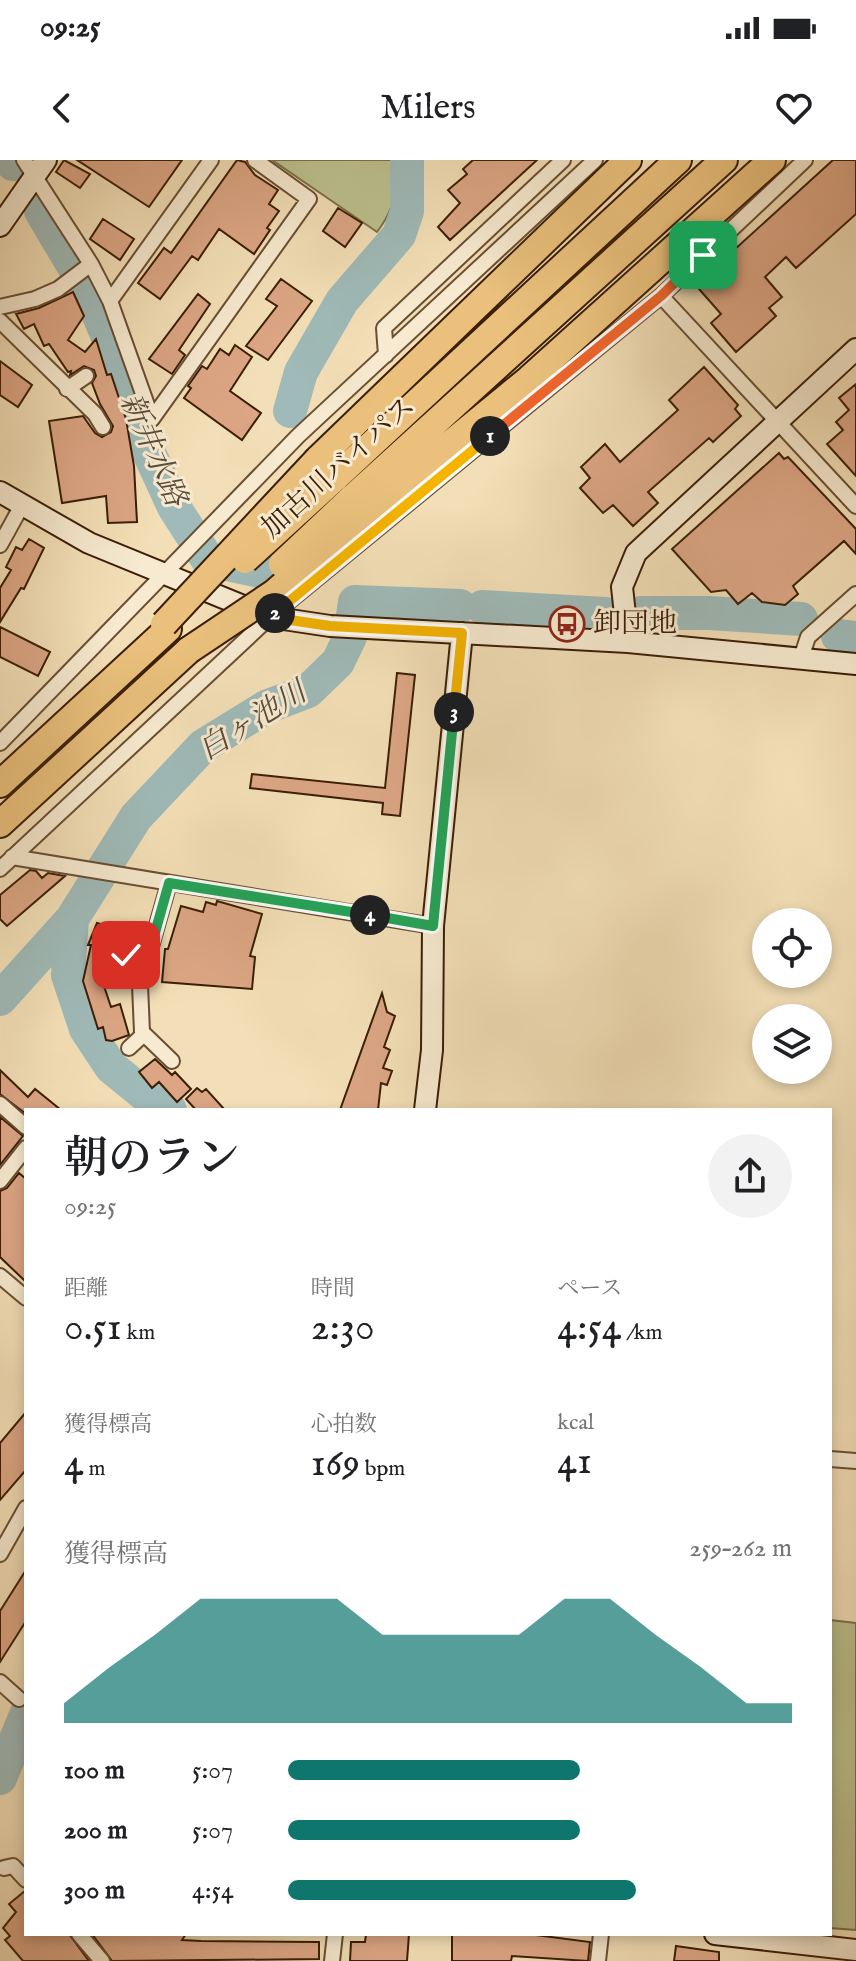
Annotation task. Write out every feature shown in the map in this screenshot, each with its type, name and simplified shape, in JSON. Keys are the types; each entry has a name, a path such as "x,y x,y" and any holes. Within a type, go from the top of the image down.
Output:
{"highway":[{"path":"326,469 534,248 628,160"},
{"name":"加古川バイパス","path":"0,784 97,695 326,469 678,160"},
{"name":"加古川バイパス","path":"0,824 189,650 359,506 724,160"},
{"path":"359,506 529,379 772,160"}],"street":[{"path":"110,301 211,160"},
{"path":"0,226 35,166 110,301 152,419 309,199 255,160"},
{"path":"386,355 384,328 563,160"},
{"path":"0,743 281,453 595,160"},
{"path":"0,869 270,617 661,296 805,160"},
{"path":"0,307 35,299 58,289 91,264"},
{"path":"661,296 856,506"},
{"path":"0,321 95,414 103,427"},
{"path":"628,642 622,587 636,553 856,349"},
{"path":"67,389 86,376"},
{"path":"0,492 21,507 89,543 270,617 330,626 628,642 856,664"},
{"path":"0,545 21,507"},
{"path":"801,658 808,637 856,594"},
{"path":"425,1108 432,1050 433,926 462,633"},
{"path":"12,857 433,926"},
{"path":"169,883 140,985 144,1034 172,1061"},
{"path":"126,955 147,961"},
{"path":"129,1048 144,1034"},
{"path":"0,1104 24,1125"},
{"path":"0,1181 24,1151"},
{"path":"1,1280 24,1297"},
{"path":"832,1459 856,1461"},
{"path":"0,1554 24,1512"},
{"path":"0,1682 19,1699"},
{"path":"4,1868 13,1866 24,1878"},
{"path":"82,1936 102,1961"},
{"path":"332,1961 335,1936"},
{"path":"598,1961 601,1936"},
{"path":"733,1936 856,1950"}],"green space":[{"path":"272,160 392,160 396,179 394,198 387,216 377,232"},
{"path":"832,1620 856,1623 856,1930 832,1928"}],"building":[{"path":"64,160 90,174 80,188 56,172"},
{"path":"77,160 182,160 149,207"},
{"path":"237,160 245,162 255,175 278,190 269,204 279,211 267,228 270,230 254,254 219,229 198,260 192,256 160,299 138,283 164,248 171,253"},
{"path":"473,160 537,160 450,240 438,227 460,203 448,190 467,174 463,169"},
{"path":"833,160 856,160 856,214 796,268 786,257 765,277 782,297 769,308 776,316 736,352 711,323 721,314 699,289 701,280"},
{"path":"338,208 362,223 345,247 323,231"},
{"path":"103,219 134,239 120,260 90,239"},
{"path":"281,279 312,301 268,360 246,346 277,306 266,299"},
{"path":"73,292 84,316 68,340 85,352 96,339 107,375 111,374 126,419 134,466 137,522 108,523 106,496 62,503 49,421 83,416 95,433 102,437 111,432 113,426 92,383 96,376 94,370 84,366 70,375 71,371 68,372 49,344 44,346 34,324 24,329 16,314 39,308"},
{"path":"198,294 210,304 179,350 185,355 172,374 149,359"},
{"path":"235,345 252,357 230,391 261,413 242,440 184,398 202,366 207,369 220,349 229,355"},
{"path":"0,361 32,385 18,407 0,395"},
{"path":"704,367 738,405 735,409 741,416 713,442 709,438 648,492 658,503 633,526 613,505 603,513 580,488 590,478 581,467 605,444 620,462 678,410 669,400"},
{"path":"856,384 856,476 827,444 843,430 836,422 849,410 839,398"},
{"path":"779,453 784,459 788,457 856,529 856,554 844,541 793,586 798,594 785,605 762,602 752,593 738,604 726,590 711,592 672,549"},
{"path":"29,539 44,548 24,589 21,588 0,622 0,588 11,570 6,567 16,547 22,550"},
{"path":"0,627 50,652 38,676 0,657"},
{"path":"397,673 415,675 400,816 382,814 383,803 250,788 252,774 385,788"},
{"path":"30,870 36,871 42,878 48,873 65,876 7,926 0,919 0,895"},
{"path":"217,901 262,914 250,956 255,957 252,989 162,982 165,949 168,949 181,906 203,912 206,902 216,905"},
{"path":"97,923 116,928 118,923 142,929 138,944 132,946 112,942 109,949 102,980 111,1007 120,1004 129,1035 112,1041 106,1040 103,1027 98,1029 83,981 91,945 88,945"},
{"path":"382,993 387,1012 395,1016 384,1047 390,1050 383,1068 392,1071 387,1085 381,1083 378,1108 341,1108"},
{"path":"155,1059 172,1075 175,1072 191,1089 177,1102 159,1082 152,1088 139,1072"},
{"path":"0,1070 28,1097 35,1089 59,1108 24,1108 24,1112 0,1094"},
{"path":"197,1088 202,1092 206,1089 223,1108 194,1108 186,1099"},
{"path":"0,1117 23,1136 0,1165"},
{"path":"19,1173 24,1177 24,1280 0,1257 0,1191 7,1188"},
{"path":"24,1414 24,1472 0,1500 0,1443"},
{"path":"24,1573 24,1624 0,1662 0,1611"},
{"path":"24,1892 24,1936 70,1936 89,1961 23,1961 5,1940 10,1936 3,1928 16,1912 9,1904"},
{"path":"93,1936 185,1936 182,1940 319,1942 319,1959 112,1961"},
{"path":"366,1936 409,1936 407,1961 350,1961 351,1942 365,1942"},
{"path":"452,1936 544,1936 590,1942 588,1961 512,1956 511,1961 452,1961"},
{"path":"676,1946 719,1952 719,1961 674,1961"}],"waterway":[{"name":"新井水路","path":"10,160 13,164"},
{"name":"白ヶ池川","path":"290,411 301,372 342,301 399,235 407,211 407,160"},
{"name":"新井水路","path":"41,211 89,292 114,351 144,442 174,507 208,560 279,575 314,549"},
{"name":"白ヶ池川","path":"166,1108 111,1067 86,1029 68,975 72,919 136,817 203,746 266,707 308,691 338,662 350,637 355,602 460,606"},
{"name":"新井水路","path":"482,607 606,614"},
{"name":"新井水路","path":"641,613 709,613 801,619"},
{"name":"新井水路","path":"838,636 856,638"},
{"path":"0,999 72,919"},
{"name":"白ヶ池川","path":"0,1778 24,1720"}],"place":[{"name":"卸団地","path":"567,624"}],"route":[{"path":"126,955 147,961 169,883 433,926 462,633 330,626 270,617 661,296 703,255"}]}
